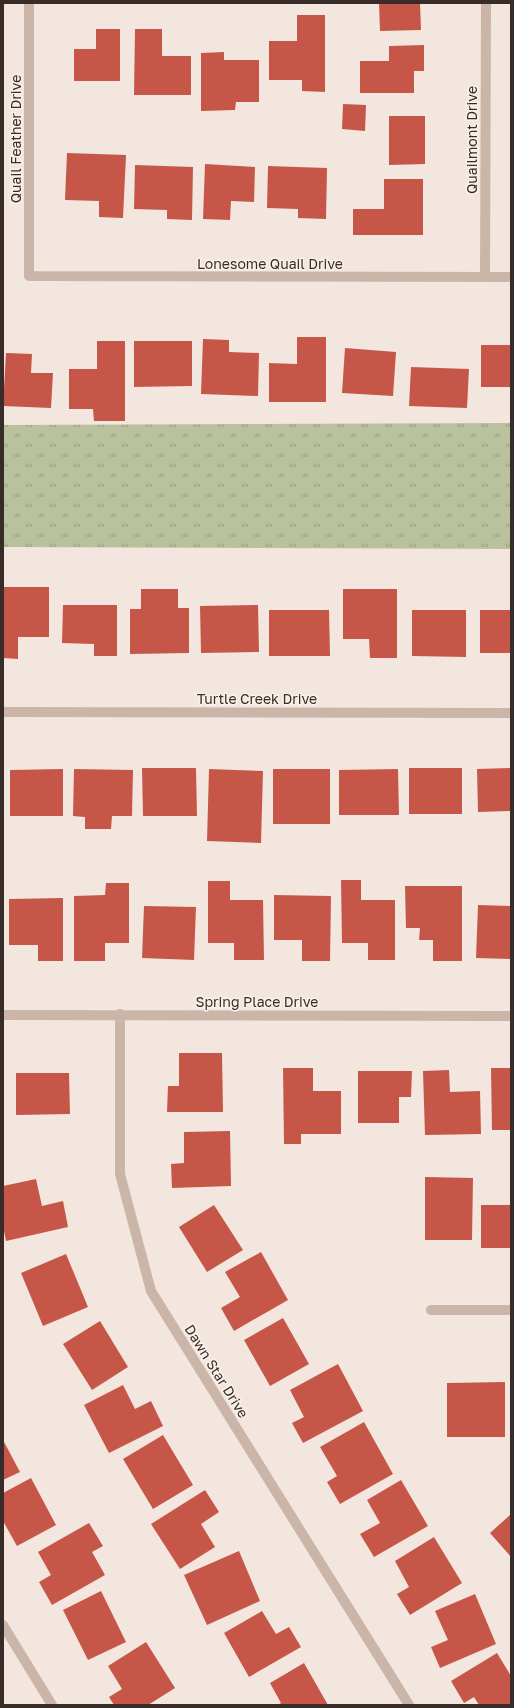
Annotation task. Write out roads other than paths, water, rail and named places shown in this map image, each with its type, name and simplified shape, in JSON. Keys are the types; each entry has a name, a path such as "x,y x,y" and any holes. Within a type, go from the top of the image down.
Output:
{"street":[{"name":"Quail Feather Drive","path":"29,3 29,276"},
{"name":"Quailmont Drive","path":"485,277 486,3"},
{"name":"Lonesome Quail Drive","path":"29,276 511,277"},
{"name":"Turtle Creek Drive","path":"3,712 511,713"},
{"name":"Spring Place Drive","path":"3,1015 120,1014 511,1016"},
{"name":"Dawn Star Drive","path":"120,1014 120,1174 151,1291 409,1705"},
{"path":"431,1310 511,1310"},
{"path":"3,1625 52,1705"}]}
